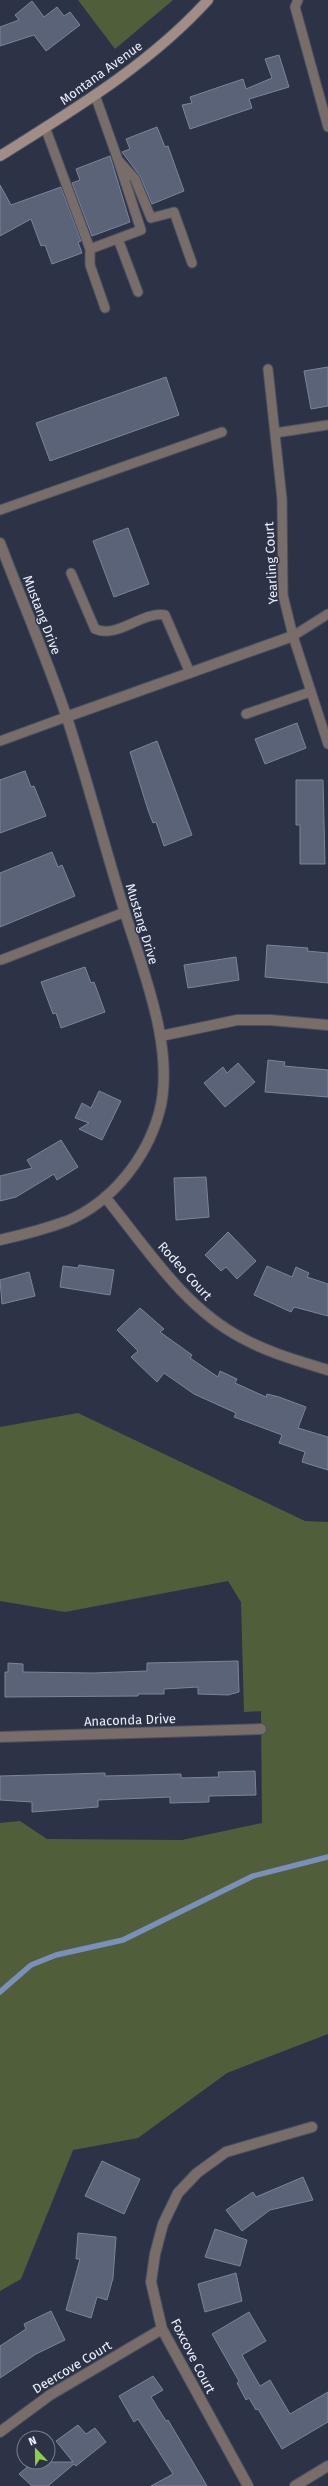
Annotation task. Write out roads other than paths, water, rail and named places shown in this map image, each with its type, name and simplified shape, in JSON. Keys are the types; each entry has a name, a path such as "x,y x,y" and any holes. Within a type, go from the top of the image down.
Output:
{"street":[{"name":"Montana Avenue","path":"0,156 131,70 164,43 208,0"},
{"name":"Mustang Drive","path":"0,543 66,717 160,1036 164,1061 164,1087 160,1112 151,1136 139,1158 124,1180 105,1197 67,1220 0,1240"},
{"path":"66,717 292,636"},
{"path":"160,1036 237,1020 270,1020 328,1025"},
{"name":"Rodeo Court","path":"105,1197 194,1304 220,1325 265,1349 328,1370"},
{"name":"Anaconda Drive","path":"0,1737 261,1730"},
{"name":"Foxcove Court","path":"248,2486 162,2329 151,2282 155,2254 163,2224 178,2193 197,2173 226,2152 312,2127"},
{"name":"Deercove Court","path":"0,2432 50,2395 162,2329"},
{"path":"296,2486 328,2466"}],"lane":[{"path":"298,0 295,7 328,127"},
{"path":"90,249 141,230 95,95"},
{"path":"45,127 90,249 90,265 106,308"},
{"path":"118,160 135,179 151,218 174,212 192,263"},
{"path":"118,239 138,292"},
{"name":"Yearling Court","path":"268,369 282,499 283,595 292,636 328,744"},
{"path":"275,432 328,425"},
{"path":"0,510 222,432"},
{"path":"71,573 95,629 101,632 114,630 157,614 165,615 190,673"},
{"path":"292,636 328,614"},
{"path":"246,714 310,692"},
{"path":"0,741 66,717"},
{"path":"1,960 124,912"}],"waterway":[{"path":"0,1992 31,1965 56,1955 123,1940 253,1876 328,1857"}]}
